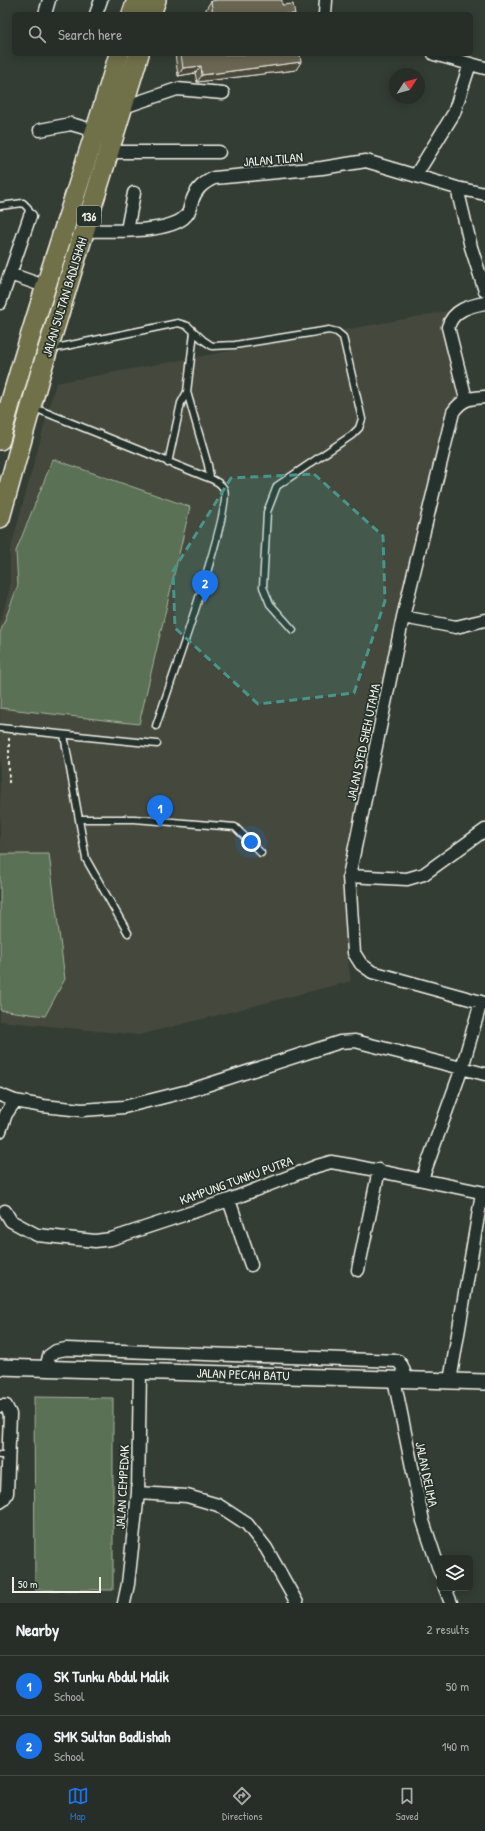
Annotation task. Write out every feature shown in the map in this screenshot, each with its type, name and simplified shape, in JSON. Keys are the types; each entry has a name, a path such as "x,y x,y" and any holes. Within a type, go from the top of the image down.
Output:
{"main road":[{"path":"133,12 137,0"},
{"path":"153,12 156,0"},
{"name":"JALAN SULTAN BADLISHAH","path":"1,436 18,372 47,287 118,56"},
{"name":"JALAN SULTAN BADLISHAH","path":"0,518 47,350 138,56"},
{"path":"1,436 10,424 16,424 19,427 22,436"}],"street":[{"path":"46,12 49,0"},
{"path":"97,12 101,0"},
{"path":"325,12 326,0"},
{"path":"441,56 485,68"},
{"path":"416,175 454,113 470,64"},
{"path":"122,108 177,89 223,93"},
{"path":"40,130 72,124 96,131"},
{"path":"108,152 219,152"},
{"name":"JALAN TILAN","path":"84,231 146,230 174,224 188,214 192,199 202,183 214,178 322,168 366,161 457,188 485,194"},
{"path":"457,188 471,247 485,291"},
{"path":"127,230 134,193"},
{"path":"0,303 30,216"},
{"path":"10,274 47,287"},
{"path":"485,303 459,311 450,319 448,327 463,402 485,397"},
{"name":"JALAN SYED SHEH UTAMA","path":"463,402 453,412 403,617 349,876 354,953 361,964 372,972 483,1000"},
{"path":"403,617 456,627 485,620"},
{"path":"349,876 407,879 424,874 485,830"},
{"path":"422,1179 462,1068 483,1000"},
{"path":"0,1095 15,1101 82,1110 124,1107 188,1091 340,1042 355,1041 485,1074"},
{"path":"0,1131 6,1114 15,1101"},
{"name":"KAMPUNG TUNKU PUTRA","path":"2,1209 11,1221 37,1235 95,1241 111,1239 229,1200 310,1168 331,1162 379,1170 483,1193"},
{"path":"358,1270 379,1170"},
{"path":"450,1381 483,1193"},
{"path":"229,1200 251,1265"},
{"name":"JALAN DELIMA","path":"46,1368 49,1356 56,1351 66,1349 398,1361 402,1366 400,1379 423,1521 437,1563"},
{"name":"JALAN PECAH BATU","path":"0,1368 46,1368 485,1382"},
{"name":"JALAN CEMPEDAK","path":"124,1603 128,1584 138,1493 140,1371"},
{"path":"0,1502 4,1500 7,1493 4,1455 10,1414 3,1406"},
{"path":"138,1493 187,1496 218,1505 247,1524 266,1548 297,1603"},
{"path":"446,1591 452,1603"}],"lane":[{"path":"0,206 23,203 28,208 30,216"},
{"path":"47,350 178,324 188,326 212,346 235,345 329,330 337,332 343,337 362,419 359,428 352,435 277,486 268,512 263,587 270,604 293,630"},
{"path":"168,463 181,403 187,392 194,332"},
{"path":"187,392 208,465 210,478"},
{"path":"31,406 103,434 168,463 210,478 224,489 226,499 217,542 156,726"},
{"path":"0,728 157,744"},
{"path":"64,734 86,859 128,933"},
{"path":"80,819 134,819 235,827 261,853"}],"path":[{"path":"9,729 9,786"}],"highlighted area":[{"path":"314,474 383,536 385,601 354,693 258,704 175,628 173,571 231,478"}],"shaded area":[{"path":"448,311 463,392 449,409 441,432 346,878 346,949 351,981 139,1035 0,1021 0,622 10,588 10,551 56,383"}],"green space":[{"path":"53,459 190,507 139,724 0,708 0,633 18,585 16,551"},
{"path":"0,854 49,854 65,979 45,1016 0,1010"},
{"path":"34,1397 113,1398 113,1590 35,1590"}],"building":[{"path":"282,0 282,5 293,4 295,12 213,12 211,1"},
{"path":"181,56 300,56 301,62 202,75 201,66 183,68"}],"place":[{"name":"SMK Sultan Badlishah","path":"205,603"},
{"name":"SK Tunku Abdul Malik","path":"160,828"}]}
